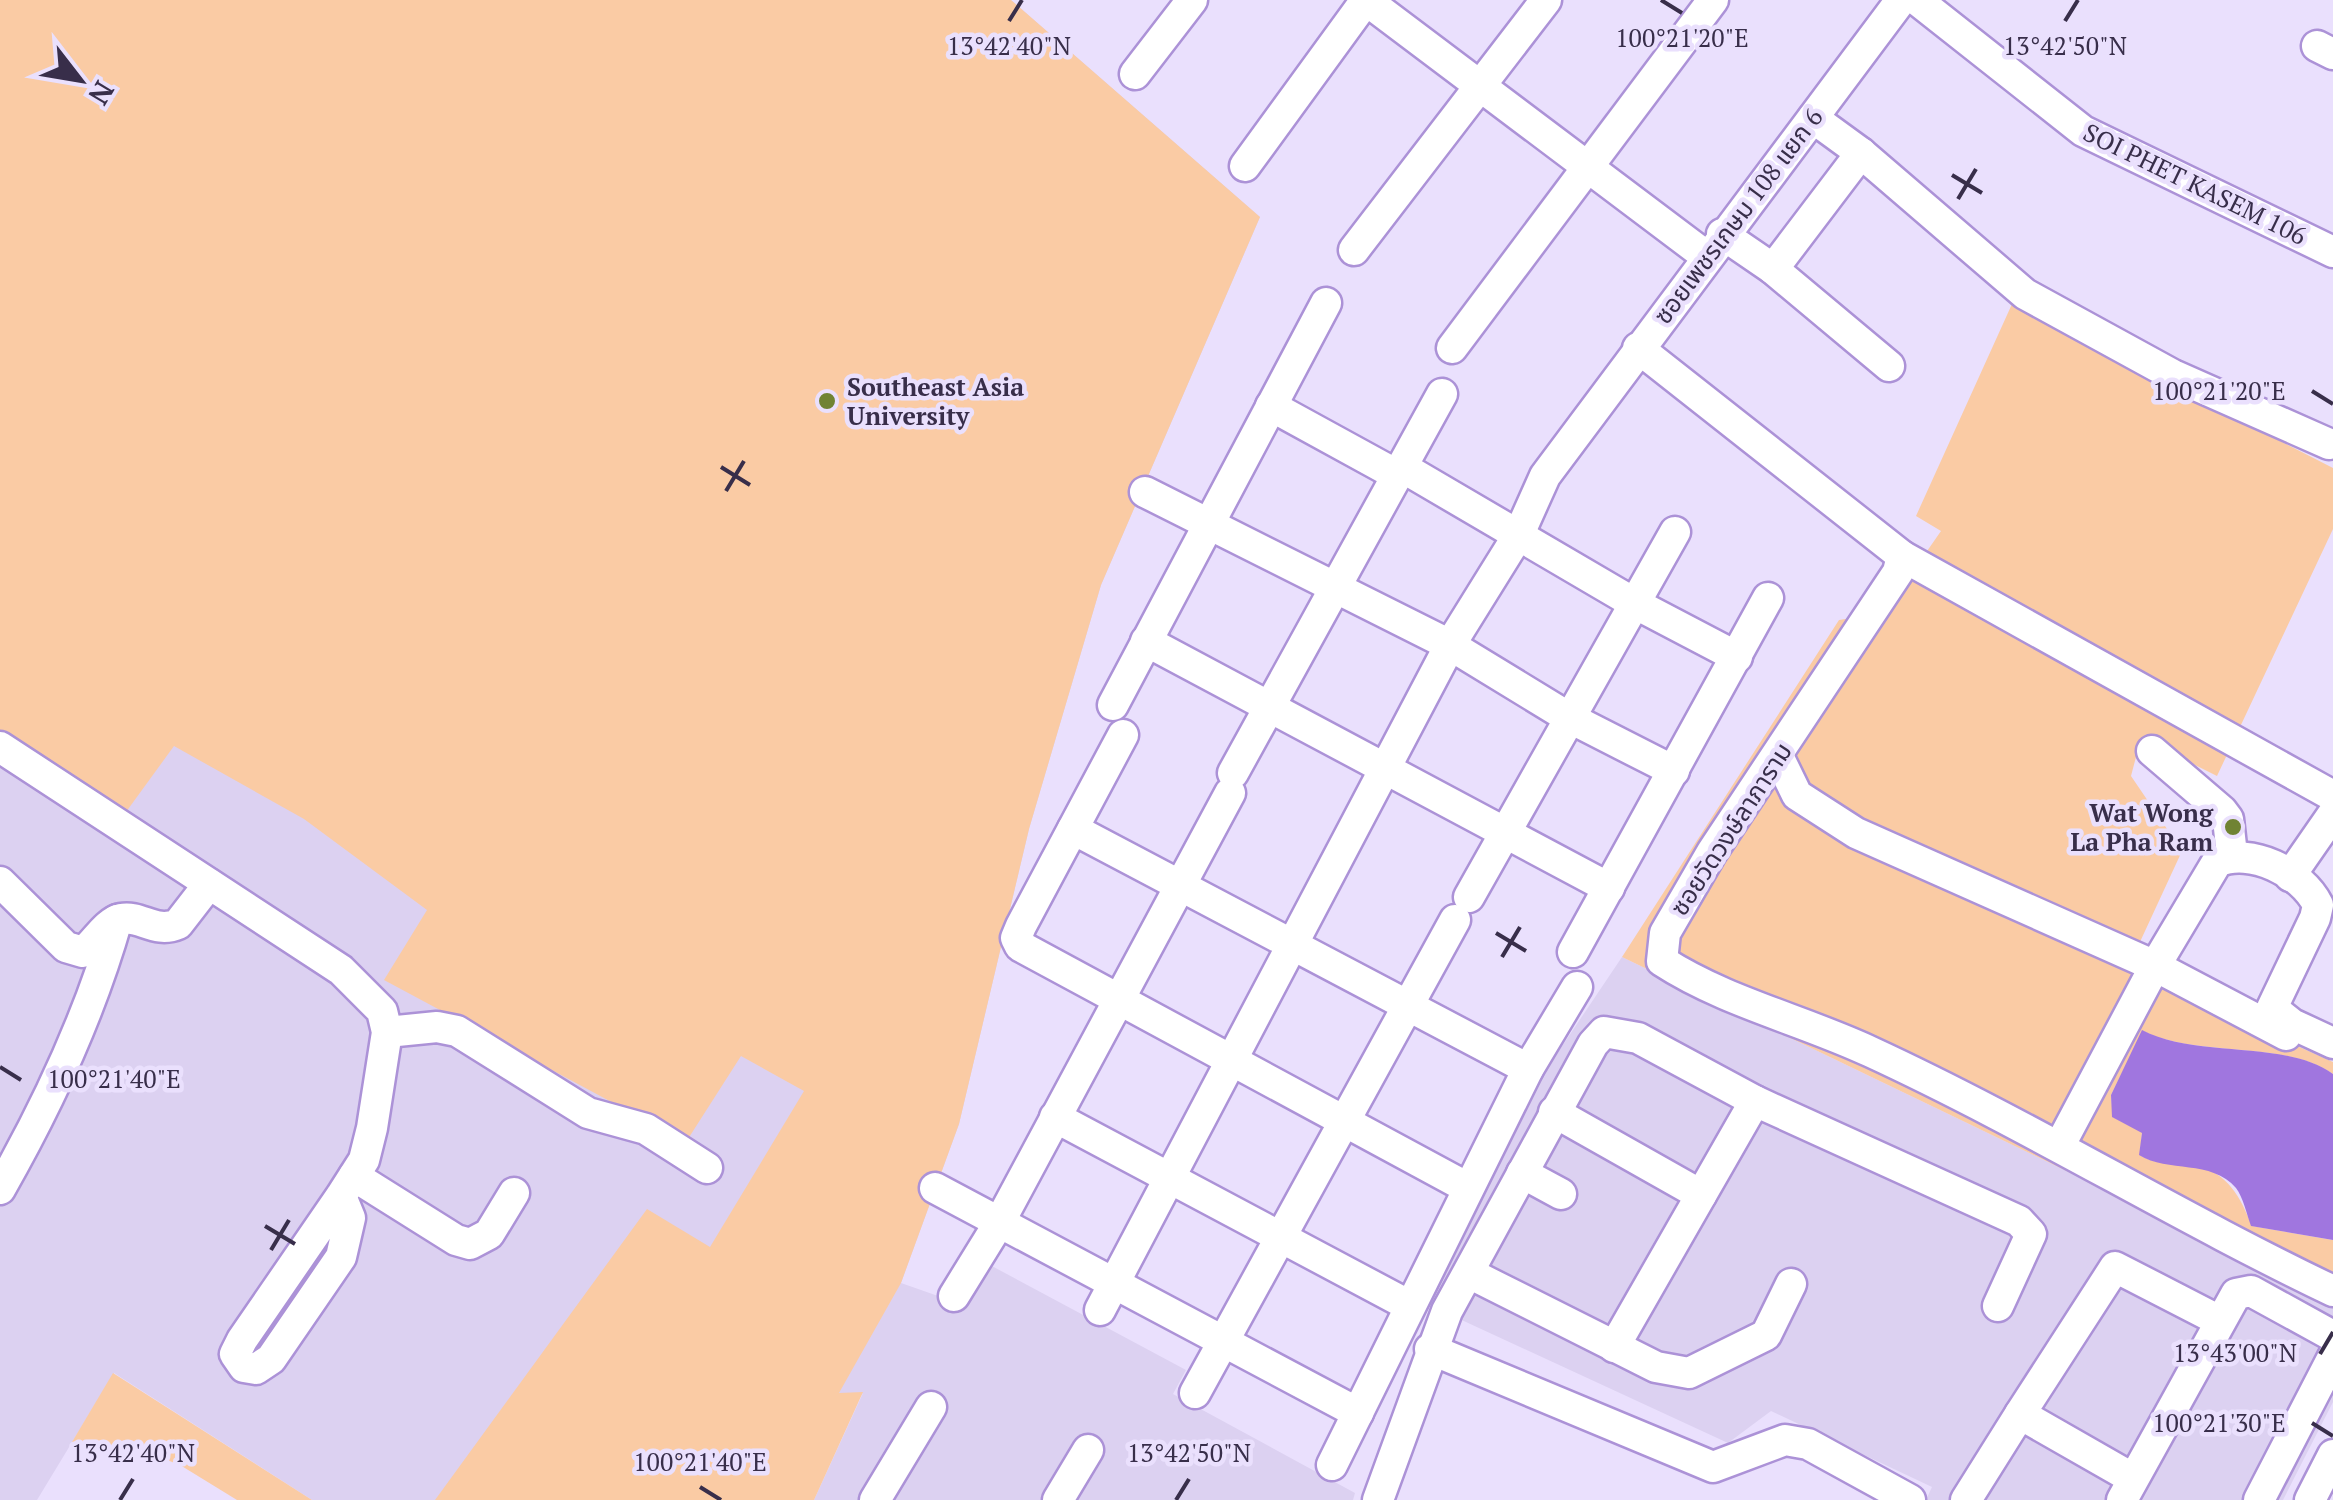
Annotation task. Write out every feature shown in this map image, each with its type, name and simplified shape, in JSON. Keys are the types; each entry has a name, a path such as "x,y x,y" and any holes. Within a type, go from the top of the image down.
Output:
{"street":[{"path":"1135,74 1192,0"},
{"path":"1245,166 1366,0 1588,167 1714,245 1772,269 1888,366"},
{"path":"1354,250 1546,0"},
{"path":"1452,348 1712,0"},
{"name":"ซอยเพชรเกษม 108 แยก 6","path":"1100,1310 1450,645 1519,534 1544,476 1901,0"},
{"name":"SOI PHET KASEM 106","path":"1917,0 2083,131 2333,252"},
{"path":"1813,118 1861,153 2025,294 2173,375 2329,444"},
{"path":"1772,269 1861,153"},
{"path":"1113,705 1326,303"},
{"path":"1638,348 1902,556 2333,796"},
{"path":"954,1296 1000,1223 1270,707 1442,394"},
{"path":"1270,406 1519,534 1634,603 1737,657"},
{"path":"1145,492 1450,645 1568,717 1674,771"},
{"path":"1195,1392 1568,717 1675,532"},
{"name":"ซอยวัดวงษ์ลาภาราม","path":"1902,556 1898,572 1712,852 1665,934 1662,960 1691,980 1870,1051 2060,1146 2202,1229 2333,1291"},
{"path":"1573,952 1768,598"},
{"path":"1146,641 1609,888"},
{"path":"1124,735 1016,938 1020,946 1468,1188"},
{"path":"0,747 341,970 382,1011 386,1032 372,1128 347,1186 242,1340 235,1354 244,1367 256,1368 271,1359 341,1257 349,1236 347,1186"},
{"path":"2152,751 2222,811 2232,855"},
{"path":"1778,756 1797,795 1856,833 2155,966 2333,1060"},
{"path":"2290,876 2333,814"},
{"path":"1073,829 1528,1069"},
{"path":"2060,1146 2208,873 2217,862 2232,855 2251,857 2290,876 2318,904 2272,1008 2292,1024 2333,1043"},
{"path":"0,882 76,952 89,947 117,920"},
{"path":"117,920 168,928 178,924 208,884"},
{"path":"0,1189 67,1062 99,984 117,920"},
{"path":"1332,1465 1528,1069 1578,987"},
{"path":"386,1032 436,1027 457,1031 588,1113 646,1129 706,1168"},
{"path":"1378,1500 1430,1349 1554,1112 1592,1044 1604,1032 1616,1031 1754,1101 2019,1221 2031,1234 1998,1306"},
{"path":"1614,1347 1754,1101"},
{"path":"1554,1112 1702,1195"},
{"path":"1055,1118 1410,1306"},
{"path":"1522,1173 1561,1194"},
{"path":"347,1186 470,1244 490,1234 514,1193"},
{"path":"935,1188 1358,1413"},
{"path":"1966,1500 2115,1267 2218,1320"},
{"path":"1469,1273 1656,1367 1688,1372 1766,1335 1791,1284"},
{"path":"2020,1414 2127,1489 2218,1320 2236,1294 2251,1291 2333,1336"},
{"path":"1430,1349 1713,1466 1784,1440 1808,1444 1910,1500"},
{"path":"2258,1500 2333,1356"},
{"path":"875,1500 931,1407"},
{"path":"1058,1500 1088,1450"},
{"path":"2310,1500 2333,1455"}],"shaded area":[{"path":"0,0 1011,0 1260,217 1101,585 1029,829 959,1124 901,1283 958,1303 990,1265 1186,1370 1173,1394 1355,1493 1353,1500 814,1500 863,1393 779,1500 312,1500 114,1373 37,1500 0,1500"},
{"path":"0,0 1011,0 1260,217 1101,585 1029,829 959,1124 901,1283 839,1393 863,1392 814,1500 435,1500 647,1209 710,1247 804,1091 741,1056 686,1142 384,980 427,910 304,819 174,746 126,812 0,730"},
{"path":"2012,304 2333,468 2333,529 2217,776 2141,738 2131,776 2182,851 2127,970 2333,1062 2333,1074 2291,1057 2189,1044 2143,1031 2111,1095 2113,1117 2142,1132 2140,1155 2160,1162 2194,1165 2216,1174 2238,1196 2252,1226 2333,1240 2333,1299 1622,957 1839,620 1884,613 1941,531 1916,516"},
{"path":"1622,957 2333,1299 2333,1402 2283,1500 1926,1500 1932,1487 1771,1411 1728,1443 1427,1304 1446,1253 1544,1073"},
{"path":"2142,1030 2188,1044 2290,1056 2333,1074 2333,1240 2251,1226 2243,1201 2226,1179 2139,1155 2142,1133 2112,1117 2111,1095"},
{"path":"113,1373 312,1500 237,1500 180,1465 138,1449 72,1442"}],"place":[{"name":"Southeast Asia University","path":"827,401"},
{"name":"Wat Wong La Pha Ram","path":"2233,827"}]}
